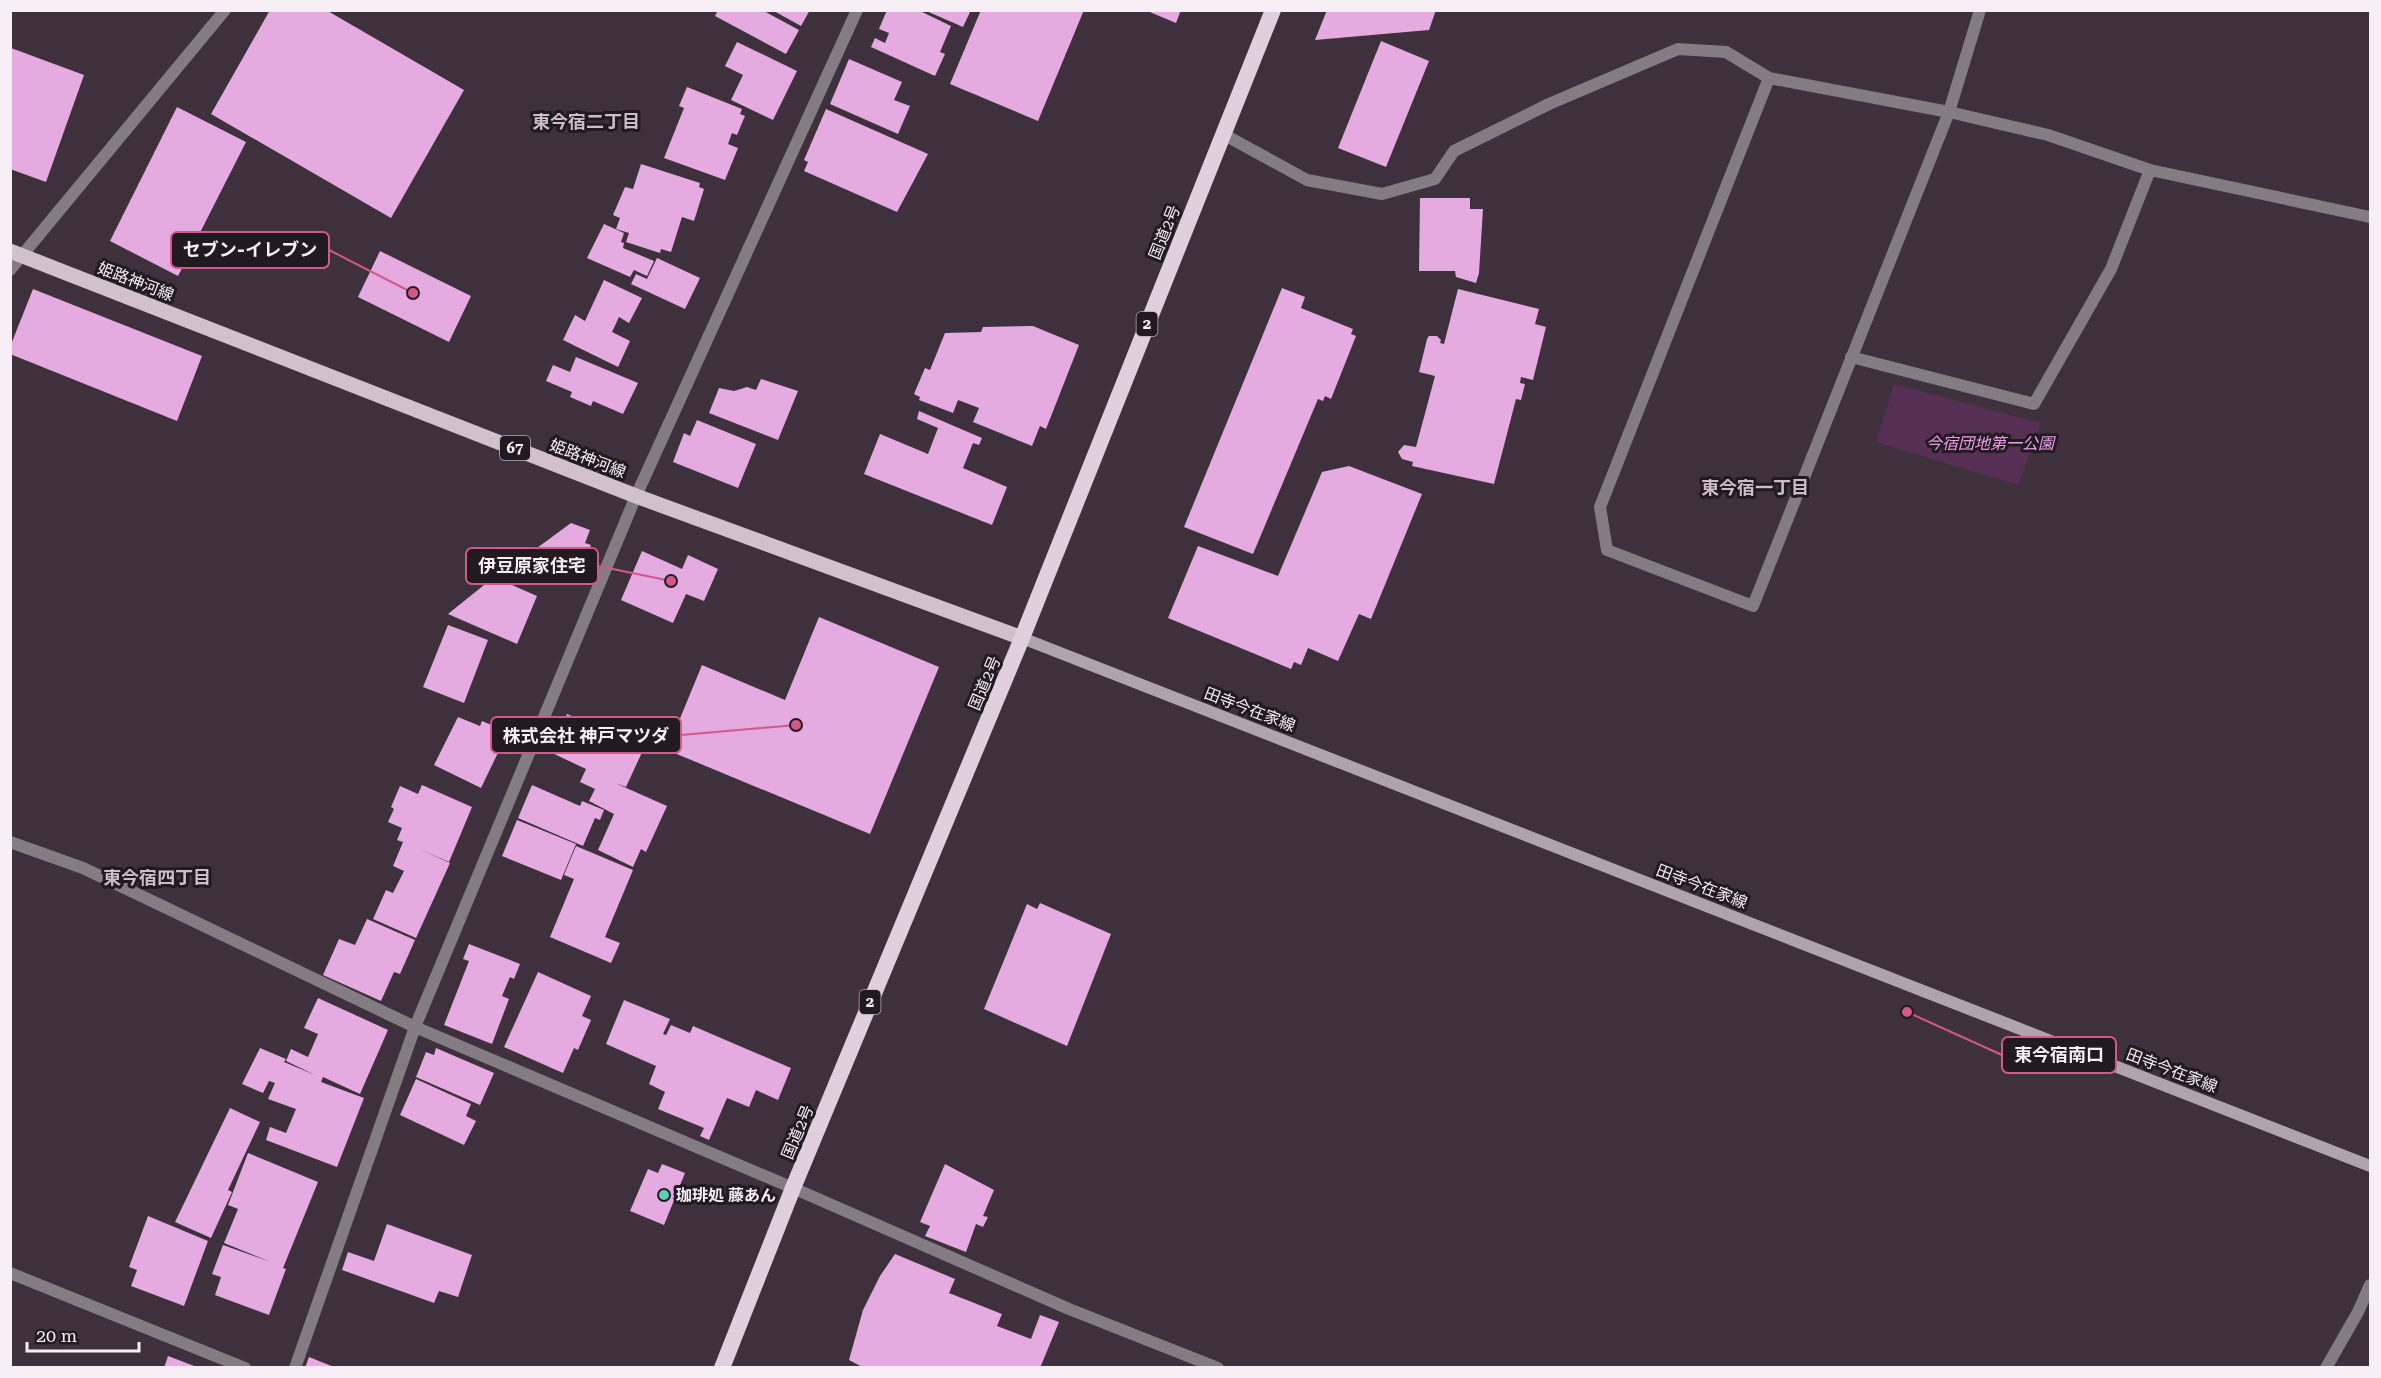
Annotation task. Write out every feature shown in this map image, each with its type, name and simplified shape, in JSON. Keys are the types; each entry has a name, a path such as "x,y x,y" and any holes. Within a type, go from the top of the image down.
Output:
{"highway":[{"name":"国道2号","path":"722,1368 793,1188 1022,638 1274,10"}],"main road":[{"name":"姫路神河線","path":"16,253 636,496 1022,638"},
{"name":"田寺今在家線","path":"1022,638 2370,1166"}],"street":[{"path":"10,270 16,253 225,10"},
{"path":"295,1368 415,1027 636,496 857,10"},
{"path":"1769,78 1600,507 1607,550 1753,606 1949,112 1980,10"},
{"path":"1223,134 1307,180 1382,194 1435,179 1454,151 1549,104 1678,49 1726,52 1769,78 1949,112 2048,135 2150,170 2370,217"},
{"path":"1851,357 2034,404 2111,269 2150,170"},
{"path":"10,842 83,868 415,1027 793,1188 1069,1309 1218,1368"},
{"path":"10,1273 245,1368"},
{"path":"2326,1368 2358,1312 2370,1285"}],"green space":[{"name":"今宿団地第一公園","path":"1894,384 2041,423 2018,485 1876,442"}],"building":[{"path":"270,10 326,10 464,90 391,218 211,114"},
{"path":"718,10 762,10 799,30 786,54 715,16"},
{"path":"772,10 810,10 801,26"},
{"path":"887,10 918,10 951,26 940,52 945,54 935,76 871,47 875,38 885,43 889,33 879,29"},
{"path":"924,10 971,10 963,27"},
{"path":"981,10 1084,10 1038,121 950,84"},
{"path":"1145,10 1181,10 1176,23"},
{"path":"1327,10 1436,10 1429,30 1315,40"},
{"path":"1381,41 1429,61 1386,167 1338,148"},
{"path":"737,42 797,71 773,120 731,100 743,75 725,66"},
{"path":"11,48 84,75 46,182 10,169"},
{"path":"849,59 902,82 894,100 910,106 898,134 830,104"},
{"path":"687,87 742,109 740,114 745,116 737,135 732,133 728,144 738,148 725,180 664,158 684,108 679,106"},
{"path":"177,107 246,142 178,276 110,241"},
{"path":"826,109 928,154 897,212 804,171 808,162 804,160"},
{"path":"641,164 700,183 699,187 704,189 694,221 682,217 671,252 661,249 660,253 626,242 629,233 616,229 620,218 613,215 625,187 633,189"},
{"path":"1420,198 1470,198 1470,209 1483,209 1479,273 1476,283 1456,277 1455,271 1419,271"},
{"path":"604,224 624,233 621,242 624,243 623,248 654,261 647,276 634,270 630,277 587,258"},
{"path":"380,251 471,296 449,342 358,297"},
{"path":"657,258 700,278 685,309 631,284 636,274 647,279"},
{"path":"604,280 642,298 629,323 619,317 612,332 630,341 618,367 563,340 575,315 585,321"},
{"path":"1282,288 1305,297 1301,308 1353,329 1351,334 1356,336 1331,399 1325,396 1323,401 1318,399 1253,554 1184,527"},
{"path":"33,289 202,356 177,421 10,354 10,347"},
{"path":"1458,289 1539,309 1535,324 1546,327 1533,380 1521,377 1520,383 1525,384 1521,400 1516,399 1494,484 1412,466 1413,462 1402,459 1398,452 1404,445 1416,447 1435,376 1419,372 1427,339 1429,336 1437,336 1441,340 1440,343 1444,344"},
{"path":"1033,326 1079,345 1046,429 1040,426 1032,446 973,422 979,408 958,400 953,413 919,400 920,397 914,394 925,368 930,370 945,333 981,332 983,327"},
{"path":"576,357 638,383 623,414 593,401 591,406 570,397 572,392 546,381 553,365 570,372"},
{"path":"761,379 798,391 778,440 709,413 719,388 734,391 747,387 756,390"},
{"path":"919,411 982,438 979,445 973,443 963,468 1007,487 992,525 864,474 880,434 928,454 938,428 917,419"},
{"path":"697,420 756,444 738,488 673,462 684,433 690,436"},
{"path":"1349,466 1422,494 1371,619 1359,614 1338,661 1308,648 1301,665 1294,662 1291,669 1168,618 1198,546 1278,576 1322,472"},
{"path":"571,523 590,530 585,543 591,545 576,581 522,559"},
{"path":"642,551 682,569 688,555 718,569 704,601 686,594 673,623 621,600"},
{"path":"494,577 537,596 517,644 448,614"},
{"path":"819,617 939,667 870,834 667,750 702,665 785,700"},
{"path":"448,625 488,640 464,703 423,687"},
{"path":"567,714 644,748 626,787 615,783 667,806 646,852 641,849 633,867 598,850 614,814 589,801 595,789 580,782 586,769 550,752"},
{"path":"458,717 480,726 482,721 508,732 481,788 434,765"},
{"path":"422,785 472,807 449,862 419,849 450,863 416,938 373,919 386,890 393,893 404,871 393,866 403,842 397,840 402,828 388,822 394,809 391,807 400,786 418,794"},
{"path":"532,785 580,806 582,801 604,810 600,820 595,818 583,846 518,818"},
{"path":"517,820 576,844 561,880 502,856"},
{"path":"576,846 633,870 605,937 620,943 611,963 550,937 574,879 564,875"},
{"path":"1040,903 1111,934 1067,1046 984,1009 1027,904 1037,909"},
{"path":"367,919 415,940 400,974 394,972 381,1001 323,975 339,939 355,945"},
{"path":"469,944 520,964 514,979 510,977 502,996 509,999 492,1044 444,1025 469,961 463,959"},
{"path":"538,972 591,996 582,1016 591,1020 578,1050 574,1048 563,1073 504,1047"},
{"path":"318,998 388,1030 360,1094 323,1077 321,1082 364,1098 337,1167 266,1140 270,1127 286,1133 296,1109 268,1099 275,1083 269,1081 263,1093 242,1084 260,1048 286,1059 284,1062 315,1075 286,1061 291,1049 308,1057 318,1034 304,1028"},
{"path":"624,1000 670,1019 663,1034 666,1035 671,1025 690,1033 693,1026 791,1068 778,1100 756,1090 749,1107 727,1098 709,1140 700,1136 704,1128 658,1109 665,1092 649,1084 656,1066 606,1044"},
{"path":"436,1048 494,1073 480,1105 416,1077 426,1052 434,1055"},
{"path":"416,1079 471,1104 466,1116 476,1121 464,1145 400,1115"},
{"path":"230,1108 260,1122 228,1190 232,1192 211,1238 175,1222"},
{"path":"248,1153 318,1182 283,1268 286,1269 269,1315 215,1295 221,1277 212,1274 223,1245 271,1262 224,1243 238,1209 228,1205"},
{"path":"662,1164 685,1173 664,1225 630,1211 648,1169 658,1173"},
{"path":"945,1164 994,1190 983,1216 988,1217 983,1227 976,1224 966,1252 925,1236 930,1226 920,1222"},
{"path":"148,1216 208,1241 184,1306 131,1286 137,1270 129,1267"},
{"path":"387,1224 472,1255 458,1297 439,1291 434,1303 342,1270 348,1252 374,1261"},
{"path":"895,1254 955,1279 949,1293 1002,1314 997,1326 1031,1339 1040,1315 1059,1322 1040,1368 864,1368 849,1360 863,1310 880,1276"},
{"path":"168,1356 197,1367 197,1368 164,1368"},
{"path":"309,1357 334,1367 334,1368 305,1368"}],"place":[{"name":"セブン-イレブン","path":"413,293"},
{"name":"伊豆原家住宅","path":"671,581"},
{"name":"株式会社 神戸マツダ","path":"796,725"},
{"name":"東今宿南口","path":"1907,1012"},
{"name":"珈琲処 藤あん","path":"664,1195"}],"district":[{"name":"東今宿二丁目","path":"586,122"},
{"name":"東今宿一丁目","path":"1755,488"},
{"name":"東今宿四丁目","path":"157,878"}]}
